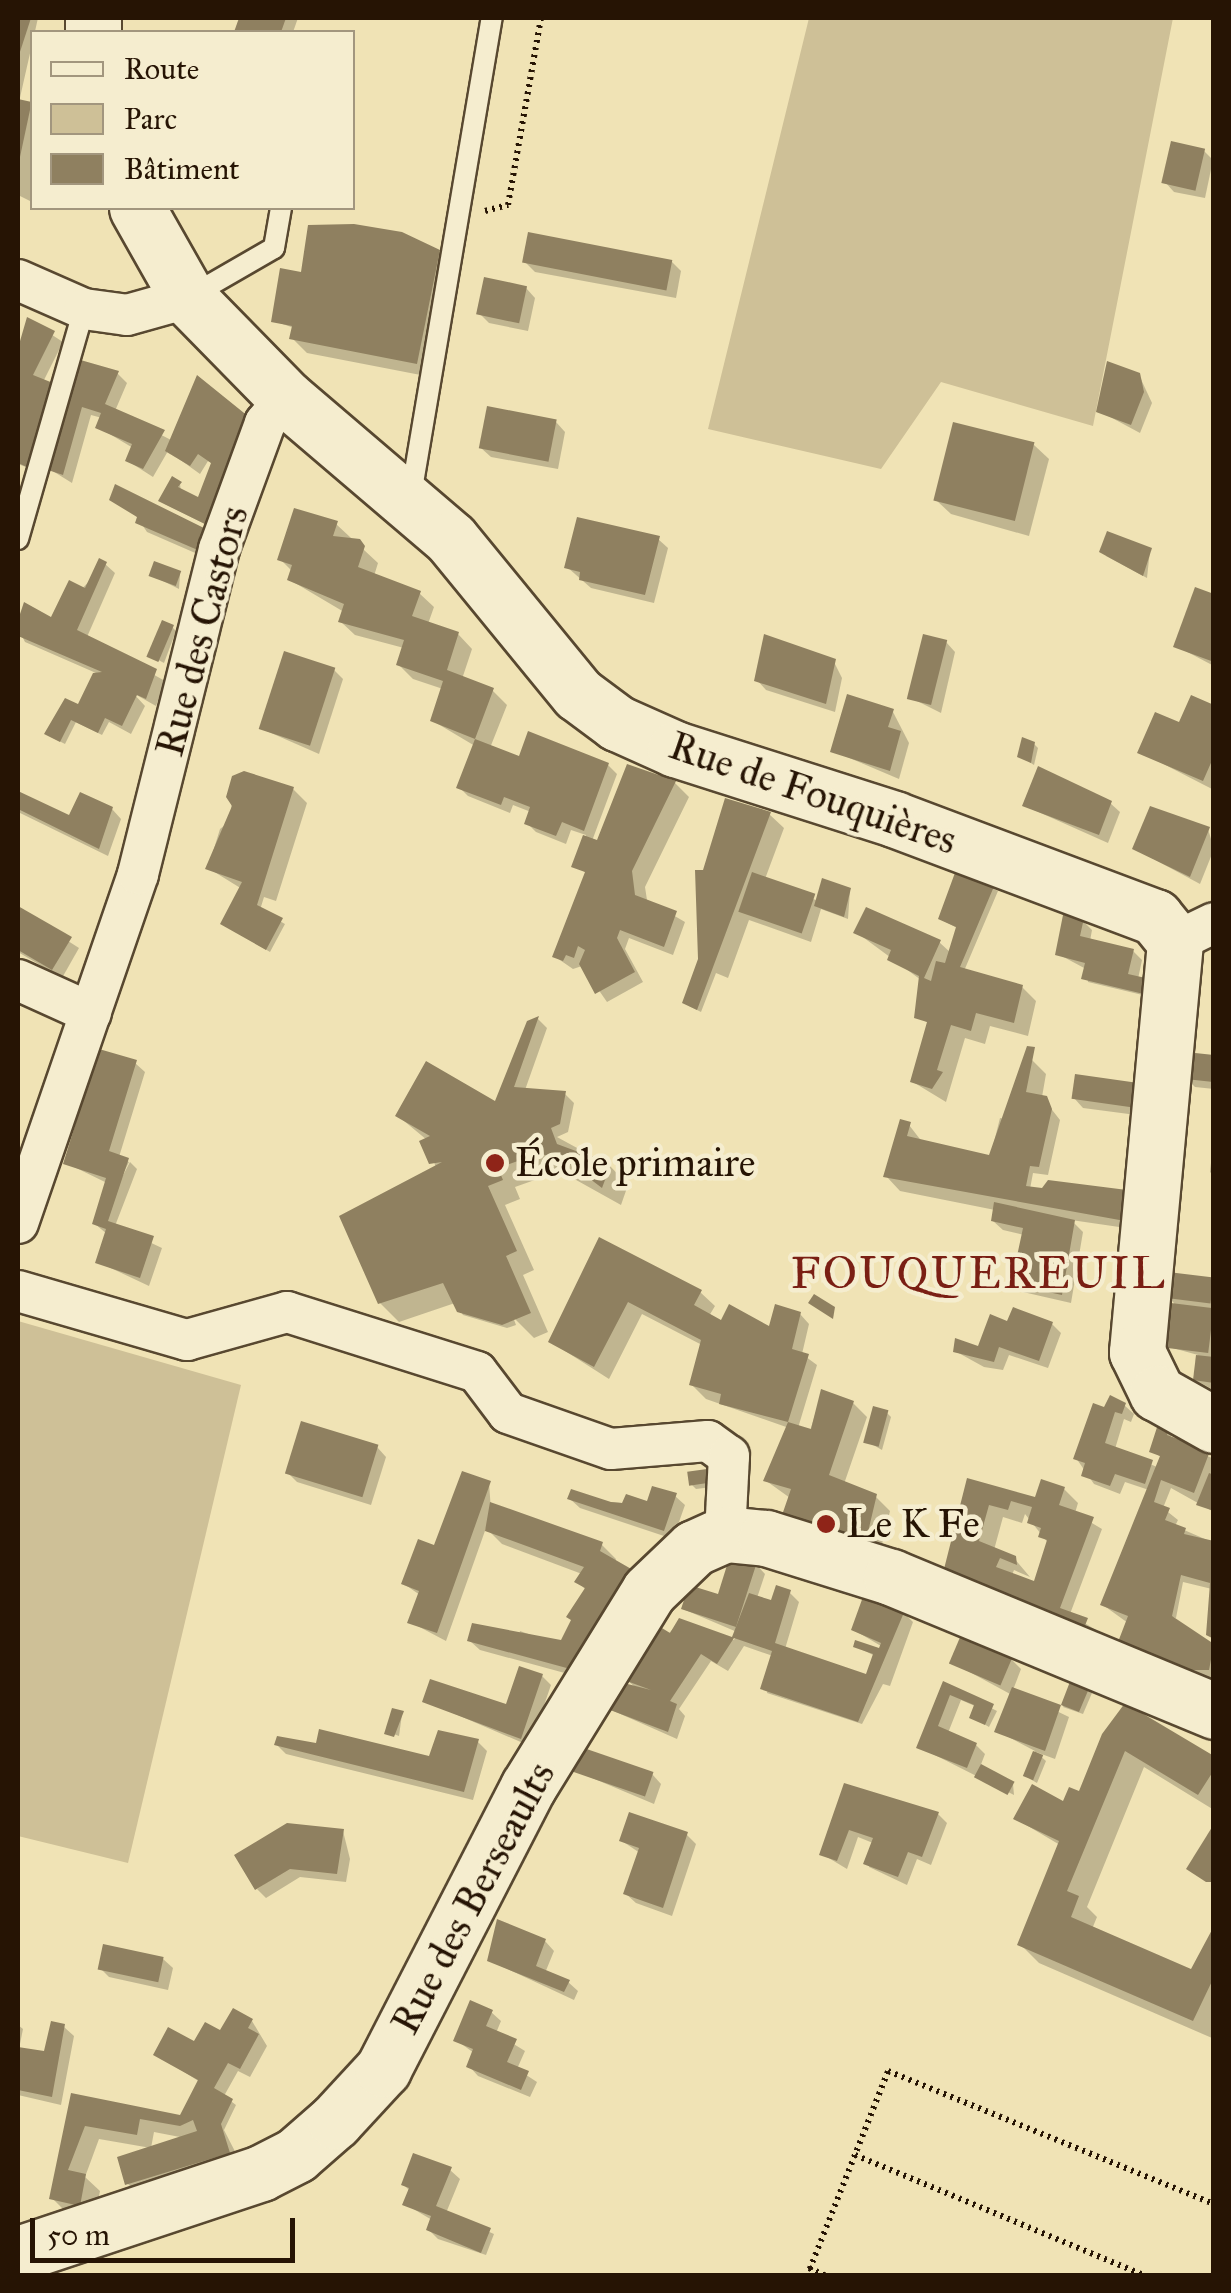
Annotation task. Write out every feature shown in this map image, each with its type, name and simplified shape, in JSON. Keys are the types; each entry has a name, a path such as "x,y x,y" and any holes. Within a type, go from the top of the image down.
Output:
{"street":[{"name":"Rue de Fouquières","path":"138,210 188,298 286,398 410,502 499,590 578,694 617,723 675,750 1105,895 1194,932 1136,1352 1158,1393 1214,1425"},
{"path":"18,280 84,309 126,315 188,298"},
{"name":"Rue des Castors","path":"18,1224 138,874 219,548 265,423 286,398"},
{"path":"18,980 91,1012"},
{"path":"18,1291 187,1340 287,1312 477,1372 508,1414 610,1449 708,1440 729,1456 725,1534 766,1538 891,1577 1214,1711"},
{"name":"Rue des Berseaults","path":"18,2254 261,2173 296,2155 383,2069 528,1788 648,1590 694,1548 725,1534"}],"lane":[{"path":"410,502 492,18"},
{"path":"188,298 274,248 282,210"},
{"path":"18,539 84,309"}],"path":[{"path":"458,217 508,205 541,18"},
{"path":"826,2276 808,2272 888,2071 1214,2204"},
{"path":"855,2155 1146,2276"}],"green space":[{"path":"809,18 1173,18 1093,426 941,382 881,469 708,429"},
{"path":"18,1321 241,1385 128,1863 18,1836"}],"building":[{"path":"18,18 31,18 18,58"},
{"path":"239,18 286,18 282,30 235,30"},
{"path":"18,99 30,102 30,110 18,166"},
{"path":"1171,141 1205,149 1195,191 1161,183"},
{"path":"354,224 402,232 440,250 417,364 289,339 292,326 271,322 280,268 301,272 308,225"},
{"path":"528,232 672,260 666,290 522,262"},
{"path":"484,277 527,286 519,323 476,314"},
{"path":"27,317 55,331 33,375 53,383 27,467 18,463 18,348"},
{"path":"77,359 119,371 105,404 165,430 143,469 125,461 132,444 95,428 101,413 82,407 63,475 48,470"},
{"path":"1107,361 1140,373 1144,392 1131,425 1096,412"},
{"path":"197,375 249,417 209,526 158,501 172,476 182,482 178,487 198,497 211,463 198,454 190,466 165,451"},
{"path":"487,406 557,420 548,462 479,448"},
{"path":"953,422 1035,442 1015,521 933,501"},
{"path":"115,484 208,530 200,551 135,523 137,517 109,500"},
{"path":"294,508 338,521 333,536 360,539 365,546 358,567 421,591 412,616 459,632 447,670 494,688 475,739 430,721 443,681 396,665 404,640 338,622 344,604 287,580 292,565 277,560"},
{"path":"577,517 660,536 645,595 579,580 580,572 564,568"},
{"path":"1107,531 1152,548 1143,576 1099,552"},
{"path":"99,558 107,562 77,630 157,669 146,699 137,695 122,726 105,718 98,733 71,720 60,742 44,734 65,698 78,704 93,673 102,672 18,636 18,620 24,602 51,617 69,580 85,588"},
{"path":"154,561 181,571 176,586 149,576"},
{"path":"1195,587 1214,594 1214,662 1173,647"},
{"path":"162,620 174,625 158,662 146,657"},
{"path":"764,634 836,659 826,704 754,681"},
{"path":"923,634 947,640 931,705 907,699"},
{"path":"284,651 335,668 310,746 259,729"},
{"path":"847,694 894,709 888,727 901,731 890,771 830,752"},
{"path":"1191,695 1214,705 1214,756 1203,781 1137,753 1155,712 1179,722"},
{"path":"528,731 609,763 584,831 562,822 556,836 524,824 530,807 504,797 501,805 456,788 475,739 519,756"},
{"path":"1022,737 1035,742 1031,763 1017,757"},
{"path":"627,764 676,781 632,871 635,895 677,911 664,947 620,930 617,938 635,972 595,994 579,964 585,950 578,946 574,958 566,955 563,961 552,957 585,872 571,867 583,835 597,840"},
{"path":"1038,766 1112,801 1099,835 1022,806"},
{"path":"244,771 294,787 257,905 283,918 266,950 220,924 242,882 205,869 232,806 226,797 232,776"},
{"path":"18,791 69,815 80,792 113,807 99,849 18,809"},
{"path":"725,798 771,812 697,1010 682,1003 698,959 695,870 703,870"},
{"path":"1150,806 1210,827 1190,877 1132,849"},
{"path":"956,870 995,884 960,967 1023,985 1014,1023 976,1013 971,1031 951,1025 937,1070 943,1072 932,1089 910,1082 927,1022 914,1018 919,976 887,960 891,950 853,933 866,907 941,940 924,978 931,981 936,961 945,963 956,927 938,919"},
{"path":"752,872 815,894 802,934 738,912"},
{"path":"822,878 851,888 844,917 814,906"},
{"path":"18,906 72,937 52,970 18,950"},
{"path":"1064,910 1084,918 1080,936 1134,949 1128,974 1150,979 1148,995 1081,979 1085,963 1055,955"},
{"path":"539,1016 514,1087 566,1091 560,1124 551,1128 557,1144 611,1164 602,1188 573,1166 540,1153 498,1168 503,1180 488,1186 517,1251 506,1256 531,1313 502,1325 457,1312 443,1283 378,1304 339,1216 442,1162 429,1164 419,1141 430,1136 395,1116 426,1061 495,1101 527,1021"},
{"path":"1027,1046 1035,1047 1026,1092 1047,1096 1052,1109 1039,1167 1030,1166 1026,1186 1042,1188 1048,1180 1127,1190 1125,1221 883,1177 900,1119 911,1122 907,1136 989,1155"},
{"path":"99,1049 137,1060 109,1151 129,1158 108,1221 154,1236 140,1278 95,1263 106,1229 92,1224 106,1178 63,1164"},
{"path":"1186,1052 1214,1055 1211,1082 1183,1079"},
{"path":"1075,1074 1138,1083 1135,1108 1072,1099"},
{"path":"994,1202 1075,1220 1062,1295 1011,1284 1023,1228 991,1221"},
{"path":"599,1237 702,1290 694,1305 721,1320 729,1304 769,1326 775,1304 801,1312 792,1349 809,1354 788,1422 719,1404 721,1394 689,1385 701,1340 628,1302 594,1367 548,1342"},
{"path":"1168,1272 1214,1278 1210,1303 1165,1298"},
{"path":"814,1294 835,1307 833,1319 808,1303"},
{"path":"1171,1303 1214,1308 1208,1353 1166,1348"},
{"path":"1013,1307 1053,1322 1039,1361 999,1347 994,1362 953,1352 955,1338 978,1346 990,1314 1007,1321"},
{"path":"1196,1355 1214,1357 1214,1383 1193,1380"},
{"path":"821,1389 854,1401 829,1475 877,1494 864,1549 781,1518 791,1489 763,1481 788,1422 811,1429"},
{"path":"1110,1395 1126,1403 1122,1414 1115,1412 1105,1443 1153,1460 1145,1484 1115,1474 1110,1486 1081,1476 1085,1463 1073,1459 1093,1403 1104,1407"},
{"path":"873,1406 888,1410 879,1447 863,1443"},
{"path":"1160,1418 1171,1423 1167,1435 1210,1451 1194,1493 1161,1480 1154,1502 1170,1508 1165,1520 1186,1528 1184,1534 1214,1541 1214,1639 1206,1635 1210,1583 1181,1575 1172,1616 1214,1644 1209,1670 1189,1670 1118,1642 1128,1616 1100,1605 1160,1456 1149,1452"},
{"path":"301,1421 378,1445 362,1497 285,1474"},
{"path":"707,1469 709,1483 689,1486 687,1472"},
{"path":"462,1471 491,1481 437,1633 407,1623 419,1591 401,1584 418,1539 434,1545"},
{"path":"1209,1473 1214,1475 1214,1511 1196,1505"},
{"path":"967,1478 1035,1497 1041,1479 1065,1487 1059,1505 1094,1517 1060,1608 1088,1618 1082,1633 942,1577","holes":["1011,1501 1032,1507 1027,1523 1041,1528 1038,1537 1047,1540 1034,1581 996,1567 1000,1558 1017,1565 1016,1556 979,1541 989,1505 1008,1510"]},
{"path":"652,1486 677,1493 664,1531 567,1499 571,1489 611,1502 622,1503 626,1494 647,1501"},
{"path":"490,1502 603,1542 600,1551 633,1570 574,1670 467,1641 472,1623 561,1640 571,1620 566,1617 585,1588 574,1582 584,1567 485,1531"},
{"path":"728,1562 757,1562 736,1627 681,1609 689,1585 718,1594"},
{"path":"776,1585 791,1590 775,1643 866,1674 873,1654 853,1647 855,1640 879,1648 881,1643 851,1630 864,1594 905,1610 858,1722 760,1689 772,1651 734,1638 717,1664 701,1654 670,1701 677,1704 668,1732 597,1705 612,1680 651,1690 624,1680 657,1625 670,1633 679,1618 732,1637 749,1593 771,1600"},
{"path":"961,1635 1013,1657 1000,1685 949,1664"},
{"path":"519,1666 543,1674 521,1739 422,1702 430,1679 506,1704"},
{"path":"1071,1679 1090,1686 1079,1712 1061,1705"},
{"path":"943,1681 994,1704 985,1725 969,1718 974,1705 950,1695 938,1726 977,1743 967,1768 916,1748"},
{"path":"1012,1687 1061,1705 1045,1751 994,1732"},
{"path":"1125,1703 1214,1756 1214,1770 1198,1795 1125,1751 1067,1891 1079,1896 1071,1917 1191,1969 1214,1926 1214,1977 1193,2021 1017,1945 1059,1841 1013,1819 1032,1784 1063,1801 1069,1787 1079,1791 1102,1734"},
{"path":"392,1708 404,1711 394,1737 384,1734"},
{"path":"319,1729 429,1756 438,1730 479,1739 464,1792 274,1745 277,1736 316,1743"},
{"path":"575,1745 653,1772 645,1797 567,1770"},
{"path":"1033,1751 1043,1755 1033,1780 1023,1776"},
{"path":"981,1764 1015,1782 1008,1795 974,1777"},
{"path":"844,1783 939,1812 922,1857 908,1852 898,1877 863,1864 873,1838 849,1830 837,1861 819,1855"},
{"path":"629,1812 688,1832 663,1908 623,1894 639,1848 619,1841"},
{"path":"287,1823 344,1829 337,1874 290,1869 255,1890 234,1855"},
{"path":"1214,1824 1214,1882 1206,1882 1186,1869"},
{"path":"497,1919 546,1939 536,1966 570,1980 564,1992 487,1961"},
{"path":"103,1944 164,1957 158,1982 98,1969"},
{"path":"470,2000 493,2010 486,2026 517,2039 507,2062 529,2071 521,2090 466,2067 473,2049 453,2041"},
{"path":"233,2008 253,2019 248,2028 259,2034 240,2069 228,2063 214,2088 233,2099 221,2124 230,2153 125,2185 117,2157 197,2131 193,2120 180,2126 140,2119 137,2135 85,2126 68,2170 86,2174 80,2206 49,2199 71,2093 180,2115 198,2080 153,2055 168,2027 194,2041 205,2022 220,2030"},
{"path":"51,2021 65,2024 52,2097 18,2090 18,2047 44,2051"},
{"path":"413,2153 452,2167 436,2206 491,2228 481,2253 426,2230 431,2216 402,2205 409,2188 401,2185"}],"place":[{"name":"École primaire","path":"495,1163"},
{"name":"Le K Fe","path":"826,1524"}],"district":[{"name":"FOUQUEREUIL","path":"979,1273"}]}
